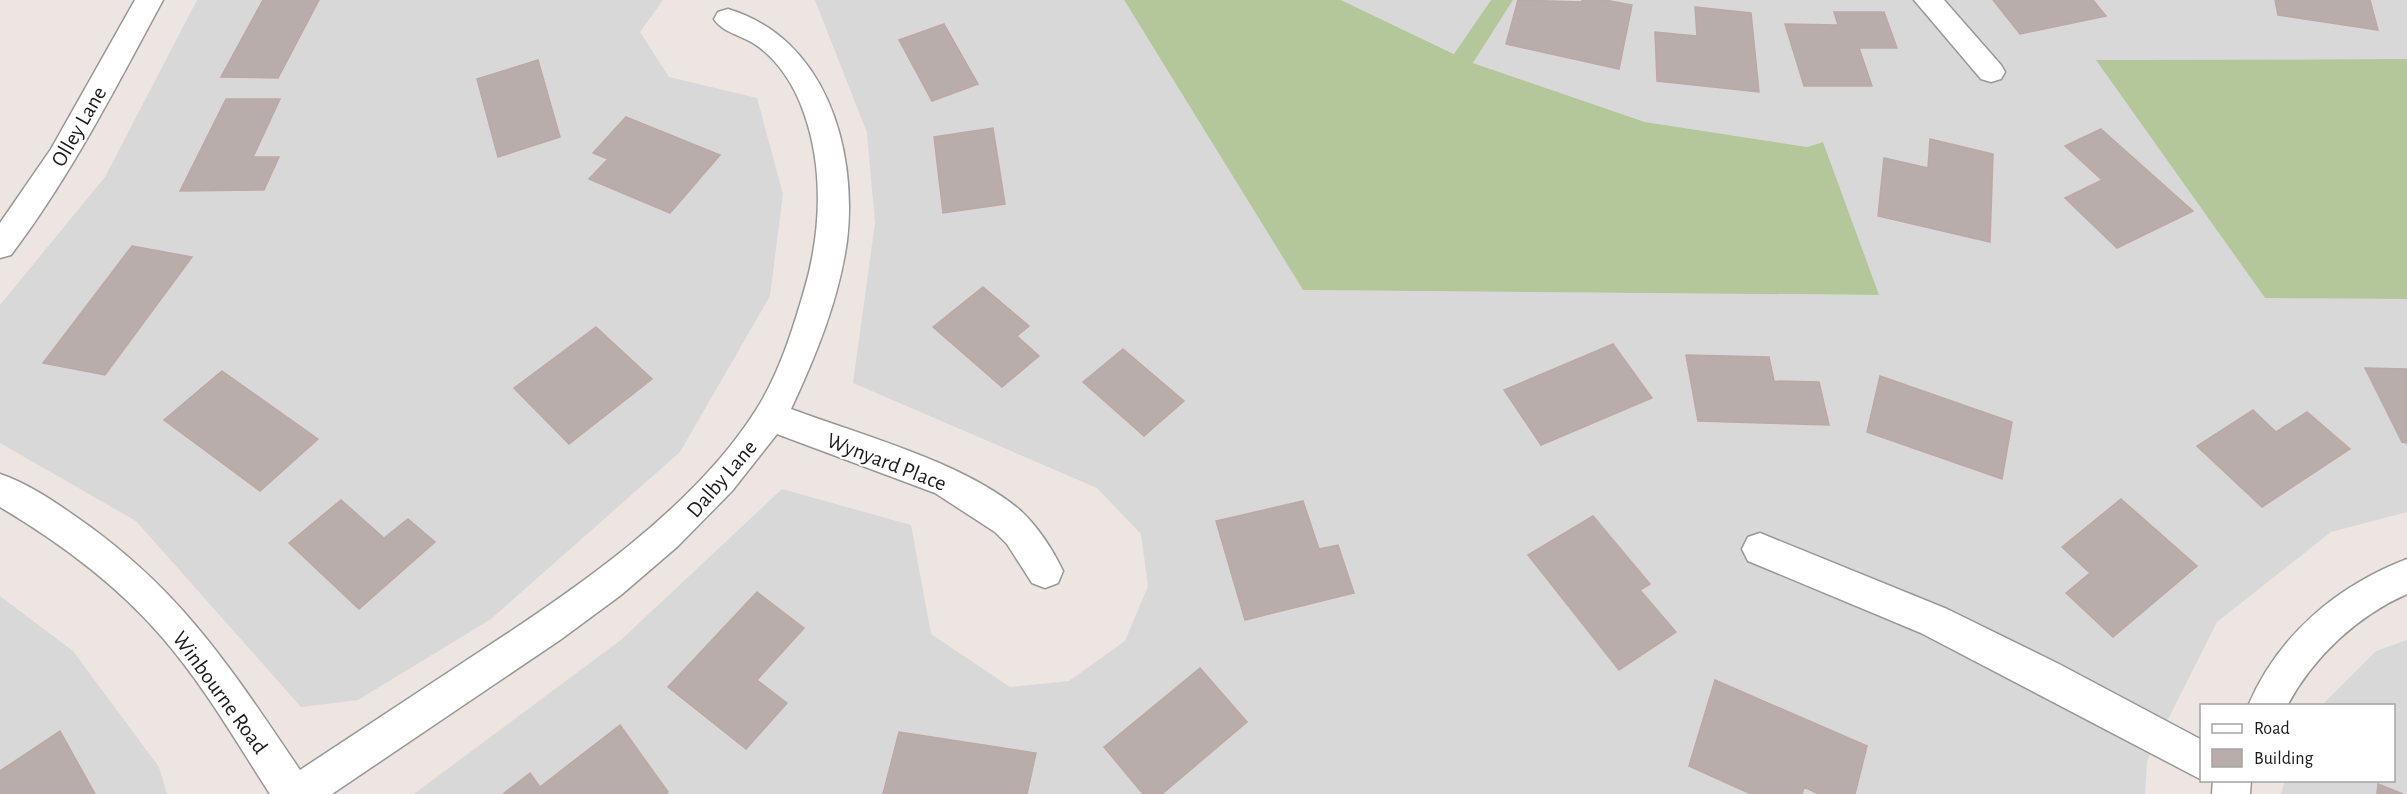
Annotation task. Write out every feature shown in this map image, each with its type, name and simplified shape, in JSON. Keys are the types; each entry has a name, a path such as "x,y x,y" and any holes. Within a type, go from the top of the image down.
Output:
{"street":[{"name":"Olley Lane","path":"0,246 20,222 64,153 149,0"},
{"path":"1928,0 1991,72"},
{"name":"Dalby Lane","path":"298,794 572,612 630,567 684,521 753,442 770,417 788,383 809,325 831,242 832,182 824,130 812,94 795,66 769,40 728,19"},
{"name":"Wynyard Place","path":"770,417 947,482 1007,521 1019,533 1045,571"},
{"name":"Winbourne Road","path":"0,489 52,518 140,588 193,646 293,794"},
{"path":"1760,549 1934,621 2046,677 2200,760"},
{"path":"2268,704 2306,648 2331,622 2385,585 2407,576"}],"shaded area":[{"path":"197,0 663,0 640,32 669,77 757,98 783,194 770,296 680,452 491,619 358,700 301,707 136,521 0,443 0,305 105,177"},
{"path":"815,0 1124,0 1303,290 1878,295 1823,142 1807,147 1645,122 1473,63 1513,0 2407,0 2407,59 2097,60 2265,298 2407,299 2407,512 2331,532 2217,622 2147,761 2145,794 414,794 622,639 782,489 911,525 931,634 1010,687 1069,681 1125,641 1148,586 1141,534 1097,488 853,383 875,223 867,133"},
{"path":"1341,0 1491,0 1455,54"},
{"path":"0,596 73,651 159,767 167,794 0,794"},
{"path":"2407,640 2407,794 2281,794 2285,782 2395,782 2395,704 2323,704 2376,651"}],"green space":[{"path":"1124,0 1341,0 1454,54 1491,0 1513,0 1473,63 1645,122 1807,147 1823,142 1879,295 1303,290"},
{"path":"2407,59 2407,299 2265,298 2096,60"}],"building":[{"path":"263,0 319,0 278,78 221,77"},
{"path":"1518,0 1582,2 1582,0 1605,0 1632,5 1619,69 1506,44"},
{"path":"1993,0 2093,0 2106,16 2020,34"},
{"path":"2275,0 2370,0 2378,30 2278,15"},
{"path":"1695,7 1751,13 1759,92 1657,81 1655,32 1697,36"},
{"path":"1834,12 1884,12 1897,48 1859,48 1872,86 1804,86 1785,24 1838,25"},
{"path":"944,24 978,84 932,101 899,40"},
{"path":"538,60 560,137 498,157 477,79"},
{"path":"226,99 280,99 253,157 279,157 264,190 180,191"},
{"path":"626,117 720,155 670,213 589,179 608,159 593,153"},
{"path":"993,128 1005,204 943,213 934,137"},
{"path":"2101,129 2193,211 2117,248 2065,198 2102,180 2065,146"},
{"path":"1930,139 1993,154 1990,242 1878,216 1884,158 1928,168"},
{"path":"132,246 192,257 105,375 43,363"},
{"path":"983,287 1029,326 1017,336 1039,356 1002,387 933,327"},
{"path":"596,327 652,379 569,444 514,388"},
{"path":"1613,344 1652,398 1541,445 1504,390"},
{"path":"1123,349 1184,401 1144,436 1083,382"},
{"path":"1686,355 1769,357 1774,381 1819,382 1829,425 1698,421"},
{"path":"2365,368 2407,369 2407,443 2402,442"},
{"path":"222,371 318,439 260,491 164,420"},
{"path":"1880,376 2012,422 2002,479 1867,432"},
{"path":"2253,410 2276,432 2307,412 2350,449 2262,507 2197,446"},
{"path":"2121,499 2197,566 2113,637 2066,593 2090,573 2062,547"},
{"path":"341,500 384,538 408,519 435,542 359,609 289,543"},
{"path":"1303,501 1319,549 1338,545 1354,593 1245,620 1216,521"},
{"path":"1593,516 1650,584 1640,590 1676,632 1619,670 1528,555"},
{"path":"757,592 804,628 757,680 787,703 746,749 668,687"},
{"path":"1200,668 1247,722 1162,794 1143,794 1104,747"},
{"path":"1715,680 1867,746 1855,794 1819,794 1804,787 1802,794 1751,794 1689,766"},
{"path":"620,725 668,792 666,794 503,794 530,773 540,787"},
{"path":"60,731 95,794 0,794 0,771"},
{"path":"899,732 1036,753 1027,794 883,794"},
{"path":"2378,784 2403,794 2377,794"}]}
